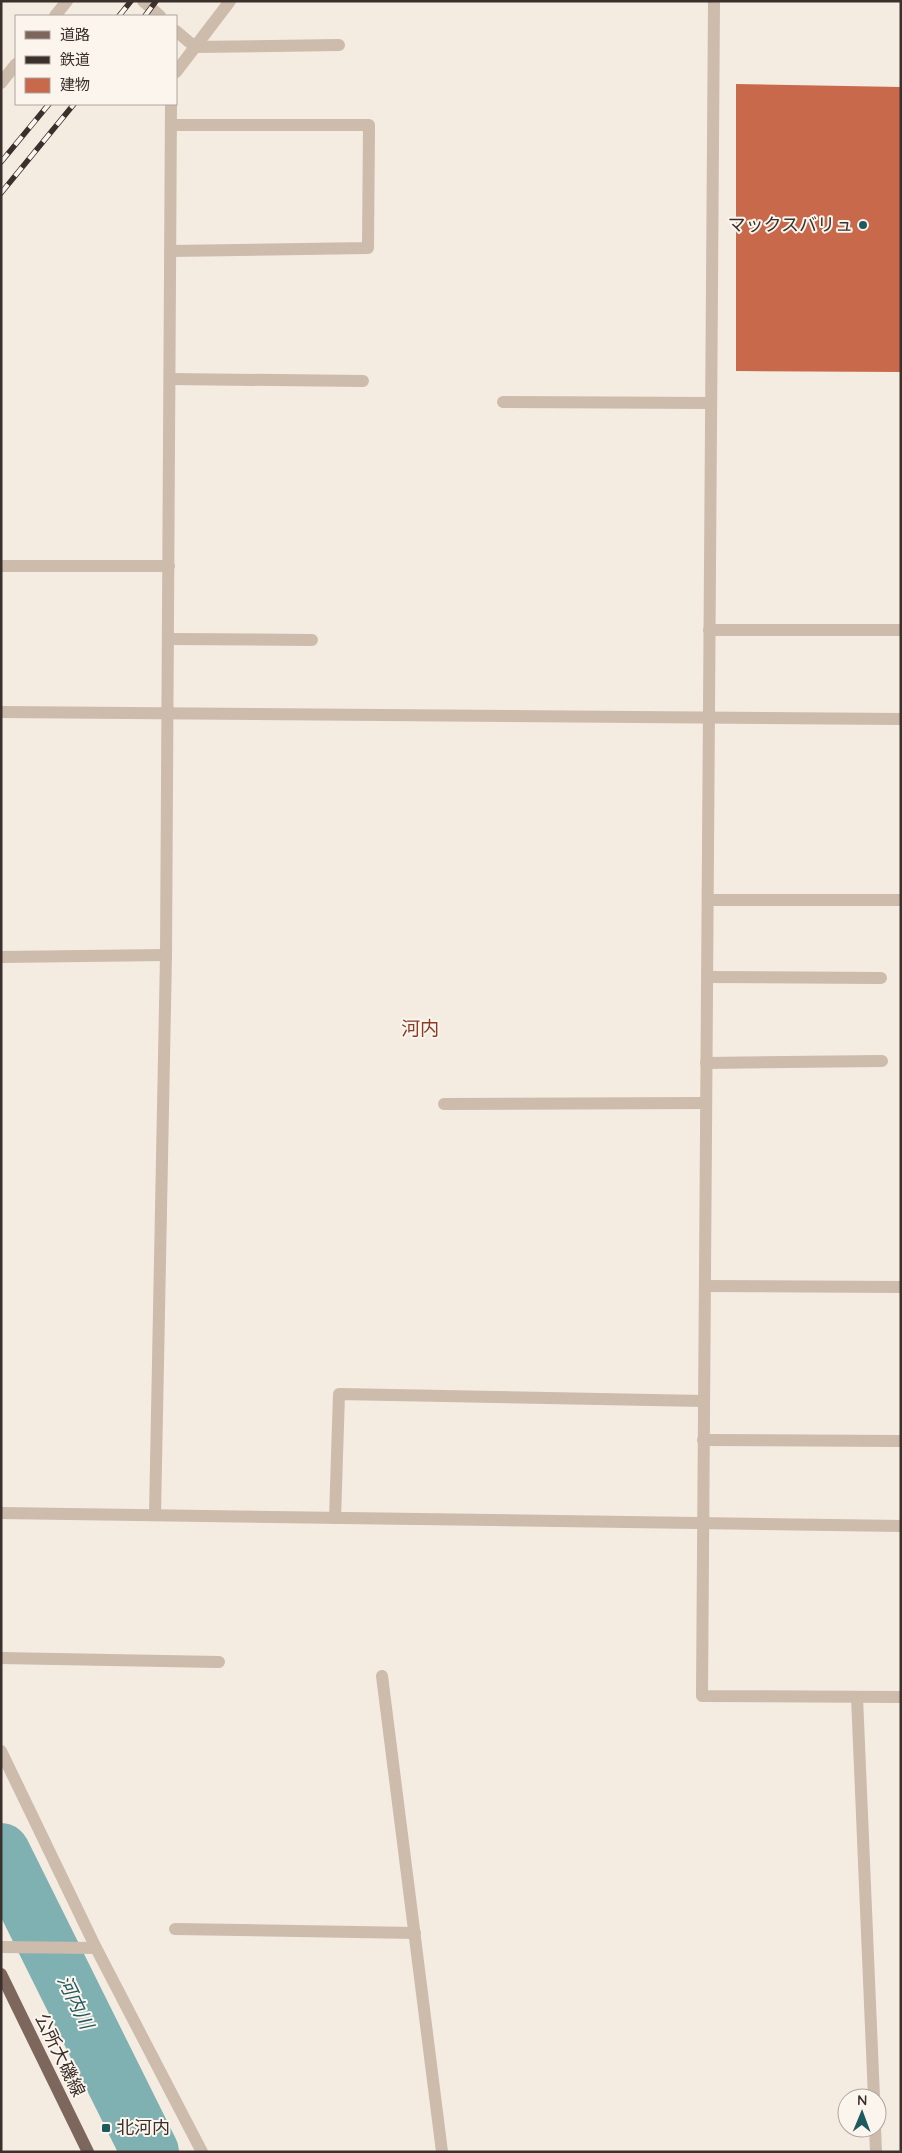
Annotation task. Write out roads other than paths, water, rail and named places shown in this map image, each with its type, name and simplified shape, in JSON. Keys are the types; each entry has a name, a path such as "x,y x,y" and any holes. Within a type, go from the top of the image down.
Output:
{"main road":[{"name":"公所大磯線","path":"1,1974 88,2152"}],"street":[{"path":"56,15 67,1"},
{"path":"143,1 159,15"},
{"path":"178,69 230,1"},
{"path":"714,1 702,1696 901,1697"},
{"path":"178,33 194,47 339,45"},
{"path":"1,83 15,65"},
{"path":"155,1514 166,955 172,105"},
{"path":"170,251 368,248 369,125 171,125"},
{"path":"170,379 363,381"},
{"path":"503,402 711,403"},
{"path":"1,566 169,566"},
{"path":"709,630 901,630"},
{"path":"169,639 312,640"},
{"path":"1,712 709,716 901,719"},
{"path":"708,900 901,900"},
{"path":"1,957 166,955"},
{"path":"707,977 881,978"},
{"path":"706,1063 882,1061"},
{"path":"444,1104 706,1103"},
{"path":"705,1286 901,1287"},
{"path":"335,1518 339,1394 704,1401"},
{"path":"703,1440 901,1441"},
{"path":"1,1513 901,1526"},
{"path":"1,1658 219,1662"},
{"path":"382,1676 416,1933 442,2152"},
{"path":"857,1697 874,2088"},
{"path":"1,1751 96,1948 202,2152"},
{"path":"175,1929 416,1933"},
{"path":"6,1947 96,1948"},
{"path":"875,2138 876,2152"}],"waterway":[{"name":"河内川","path":"1,1852 150,2152"}],"railway":[{"path":"120,15 131,1"},
{"path":"146,15 156,1"},
{"path":"1,162 48,105"},
{"path":"1,193 73,105"}],"place":[{"name":"マックスバリュ","path":"863,225"},
{"name":"北河内","path":"106,2128"}],"district":[{"name":"河内","path":"420,1028"}]}
